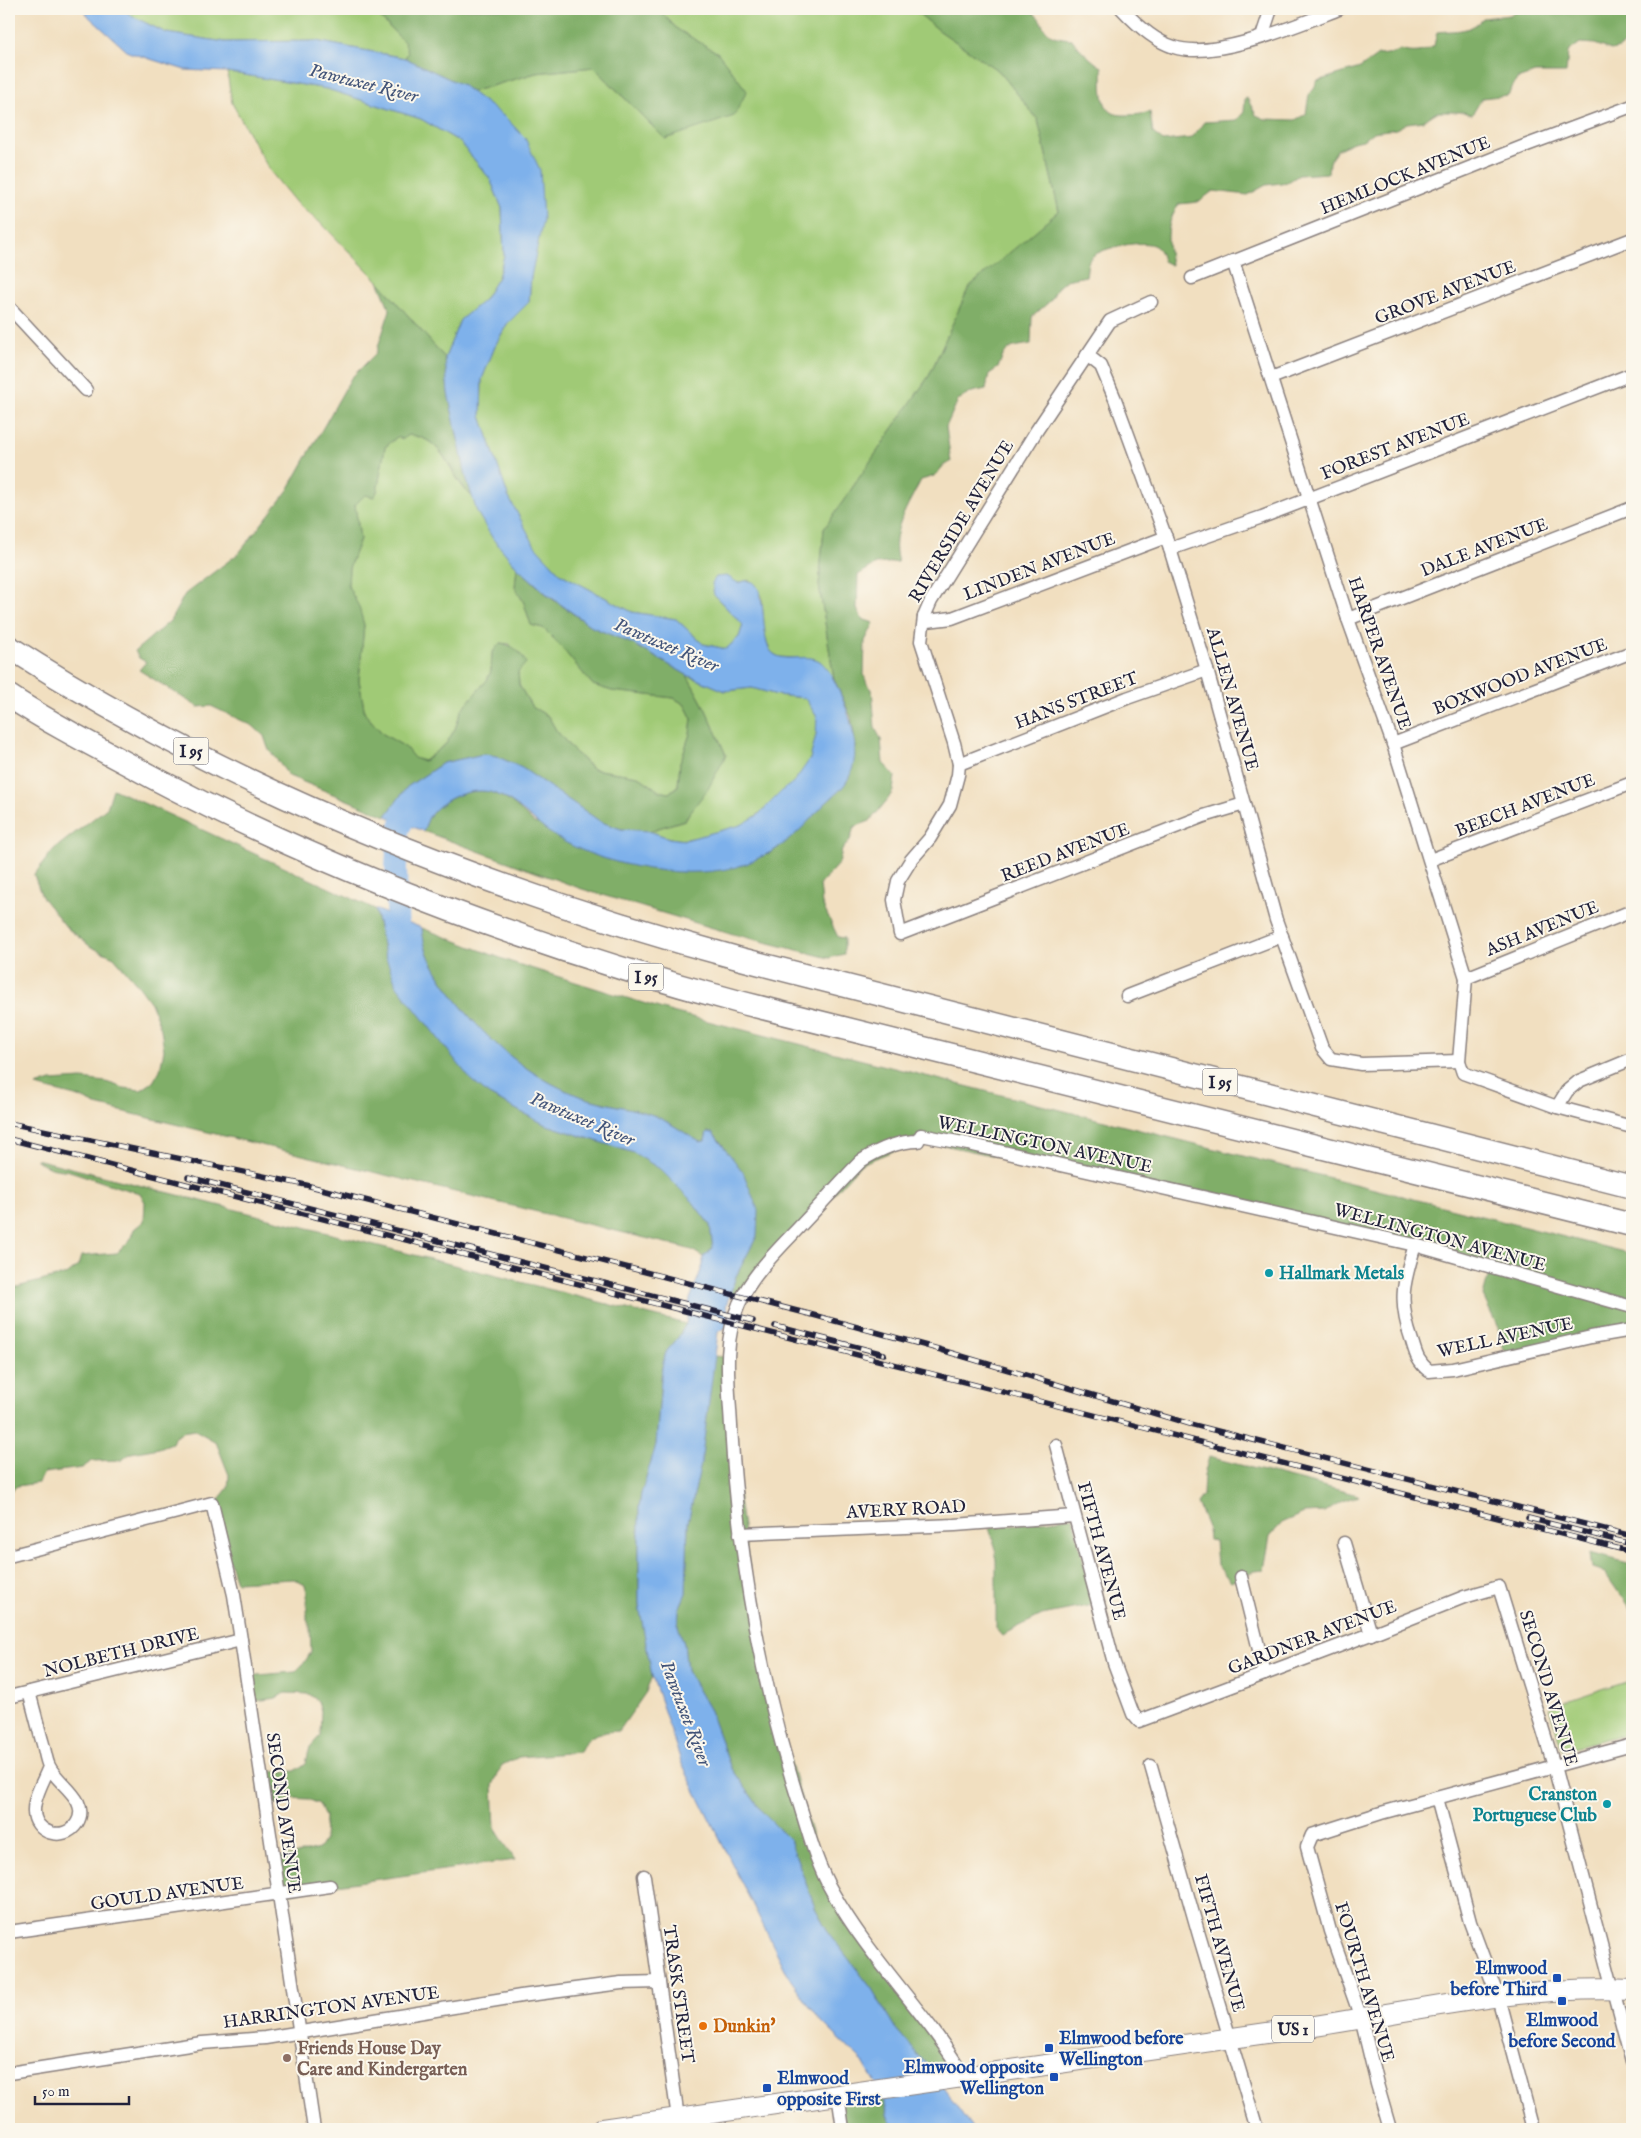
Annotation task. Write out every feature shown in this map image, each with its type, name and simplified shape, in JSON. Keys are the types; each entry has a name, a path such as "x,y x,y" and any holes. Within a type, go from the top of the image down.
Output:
{"highway":[{"name":"I 95","path":"9,647 74,686 194,752 318,811 426,857 545,900 684,944 1632,1187"},
{"name":"I 95","path":"14,700 184,794 308,854 423,900 518,935 612,966 686,988 1632,1225"}],"main road":[{"name":"US 1","path":"602,2129 1542,1991 1632,1990"}],"street":[{"path":"1122,9 1136,24 1174,47 1193,51 1209,50 1272,35 1339,9"},
{"path":"1262,36 1271,9"},
{"name":"HEMLOCK AVENUE","path":"1192,278 1528,144 1632,106"},
{"name":"GROVE AVENUE","path":"1272,378 1632,239"},
{"name":"HARPER AVENUE","path":"1233,261 1348,619 1393,744 1466,978 1459,1061"},
{"name":"RIVERSIDE AVENUE","path":"900,934 894,900 898,881 911,860 930,838 950,806 959,764 954,742 921,641 924,617 931,601 1037,430 1110,321 1151,302"},
{"path":"9,307 86,390"},
{"name":"ALLEN AVENUE","path":"1087,355 1100,366 1116,399 1168,543 1207,670 1282,936 1322,1048 1331,1060 1361,1064 1459,1061"},
{"name":"FOREST AVENUE","path":"1168,543 1310,499 1632,374"},
{"name":"DALE AVENUE","path":"1348,619 1632,508"},
{"name":"LINDEN AVENUE","path":"924,617 927,621 952,618 1168,543"},
{"name":"BOXWOOD AVENUE","path":"1393,744 1632,652"},
{"name":"HANS STREET","path":"959,764 1127,698 1207,670"},
{"name":"BEECH AVENUE","path":"1430,860 1632,783"},
{"name":"REED AVENUE","path":"900,934 1204,816 1244,804"},
{"name":"ASH AVENUE","path":"1466,978 1632,912"},
{"path":"1127,996 1282,936"},
{"path":"1557,1107 1567,1090 1579,1081 1632,1058"},
{"path":"1459,1061 1463,1073 1557,1107 1632,1127"},
{"name":"WELLINGTON AVENUE","path":"959,2077 932,2027 873,1953 849,1919 821,1870 777,1733 751,1607 740,1534 734,1472 728,1356 730,1333 738,1306 765,1265 861,1161 875,1152 898,1144 918,1141 921,1135 1415,1245 1632,1307"},
{"name":"WELL AVENUE","path":"1415,1245 1404,1280 1402,1301 1405,1321 1419,1363 1429,1370 1453,1369 1590,1337 1632,1330"},
{"name":"FIFTH AVENUE","path":"1056,1445 1114,1663 1133,1714 1138,1722"},
{"name":"SECOND AVENUE","path":"9,1556 212,1503 234,1595 314,2129"},
{"name":"AVERY ROAD","path":"740,1534 955,1525 1074,1516"},
{"path":"1344,1543 1371,1634"},
{"path":"1241,1577 1265,1674"},
{"name":"SECOND AVENUE","path":"1499,1587 1554,1766 1632,2062"},
{"name":"GARDNER AVENUE","path":"1138,1722 1464,1597 1499,1587"},
{"name":"NOLBETH DRIVE","path":"9,1697 241,1640"},
{"path":"29,1692 49,1767 76,1797 80,1805 77,1823 71,1830 63,1834 45,1832 34,1817 34,1808 49,1767"},
{"path":"1533,2129 1498,1997 1470,1922 1437,1798 1467,1792 1632,1745"},
{"name":"FIFTH AVENUE","path":"1151,1766 1257,2129"},
{"name":"FOURTH AVENUE","path":"1390,2129 1376,2084 1361,2018 1330,1931 1308,1844 1312,1835 1437,1798"},
{"name":"TRASK STREET","path":"644,1876 678,2118"},
{"name":"GOULD AVENUE","path":"9,1932 330,1886"},
{"name":"HARRINGTON AVENUE","path":"9,2073 202,2043 265,2038 521,1996 588,1987 659,1982"},
{"path":"838,2094 843,2129"}],"green space":[{"path":"125,9 372,9 405,43 408,53 405,58 316,41 225,42 166,33 130,15"},
{"path":"372,9 658,9 677,29 718,53 747,91 734,116 665,139 594,67 536,73 471,92 462,85 405,58 408,53 405,43"},
{"path":"659,9 913,9 940,31 1000,72 1038,120 1059,212 969,287 929,376 824,529 819,585 834,679 821,662 814,659 779,657 771,652 764,637 762,596 749,580 738,583 714,595 743,625 739,637 726,649 703,644 676,619 632,612 561,574 535,547 508,496 481,416 482,379 496,344 507,324 529,302 531,277 506,118 471,92 536,73 594,67 665,139 718,53 677,29"},
{"path":"913,9 1031,9 1050,34 1072,39 1102,67 1103,98 1109,110 1122,115 1150,112 1153,133 1163,141 1192,138 1204,122 1237,120 1244,112 1245,99 1247,98 1256,115 1265,119 1295,120 1306,114 1309,94 1314,89 1317,81 1360,68 1378,55 1395,53 1400,50 1414,52 1426,50 1434,46 1437,32 1468,28 1483,18 1510,15 1518,9 1544,9 1568,13 1575,9 1632,9 1632,40 1619,48 1611,50 1595,44 1580,43 1568,52 1566,73 1535,73 1517,79 1508,95 1482,98 1472,115 1463,112 1437,112 1423,121 1407,123 1396,129 1373,132 1363,140 1353,142 1337,150 1329,162 1328,173 1299,175 1288,182 1266,185 1248,195 1213,191 1198,202 1179,204 1171,218 1168,233 1171,265 1163,261 1157,248 1147,244 1119,246 1093,256 1088,262 1086,276 1066,280 1058,287 1050,301 1032,317 1031,344 1009,349 1003,356 998,368 989,374 986,389 972,392 958,400 946,427 951,462 944,465 935,476 921,480 906,509 898,530 896,551 898,562 876,564 858,575 857,609 862,619 874,623 865,641 864,675 867,684 872,689 875,728 881,739 883,763 895,776 893,791 888,799 870,821 854,827 850,840 842,850 839,863 820,884 822,904 838,937 844,938 844,954 829,958 733,934 582,889 423,831 429,817 449,799 476,791 485,791 494,793 516,806 534,823 718,870 745,864 774,851 841,789 851,774 856,747 851,717 834,679 819,585 824,529 929,376 969,287 1059,211 1038,120 1000,72 940,31"},
{"path":"227,72 327,89 421,119 460,142 490,179 502,208 504,256 498,277 484,300 460,320 445,358 378,281 323,225 297,204 270,171 232,103"},
{"path":"378,281 445,358 448,393 467,480 473,497 432,443 409,435 403,439 397,437 385,447 377,492 374,497 365,495 355,505 360,539 349,568 348,586 359,607 364,625 359,680 365,714 383,734 405,747 414,758 424,761 446,744 455,729 462,709 487,680 491,671 492,653 500,643 505,644 516,649 526,663 518,672 519,685 532,707 548,716 556,730 592,769 638,776 659,791 669,793 678,786 680,763 690,734 692,719 685,705 674,698 612,691 593,685 543,628 531,625 524,603 515,587 517,567 548,596 592,627 633,644 687,675 706,710 726,755 708,789 684,820 649,831 621,829 601,822 522,768 496,756 484,754 443,763 407,787 386,816 289,776 268,748 264,736 253,726 211,706 198,707 139,670 146,662 139,658 135,651 170,621 185,594 239,553 288,490 351,378 376,353 390,310"},
{"path":"409,435 420,437 437,448 459,482 472,496 478,514 496,542 517,567 515,587 524,603 531,625 543,628 593,685 612,691 674,698 685,705 692,719 690,734 680,763 678,785 669,793 659,791 638,776 593,769 571,748 556,730 548,716 532,707 519,685 518,672 510,644 500,643 492,653 491,671 487,680 462,709 455,729 446,744 424,761 414,759 405,747 383,734 365,714 359,680 364,625 348,586 349,568 360,539 355,505 365,495 377,492 385,447 397,437"},
{"path":"687,675 725,691 752,688 777,695 805,698 816,715 817,727 813,750 805,767 789,786 759,814 737,827 692,838 677,839 649,831 685,820 726,755 706,710"},
{"path":"113,789 375,909 386,958 489,1095 544,1124 634,1153 660,1168 693,1202 710,1225 713,1248 703,1257 692,1250 674,1245 96,1105 79,1097 36,1086 51,1081 82,1079 141,1090 153,1082 160,1070 164,1050 161,1029 151,1003 114,957 91,947 67,928 42,897 34,875 54,849 107,808"},
{"path":"422,928 511,962 672,1012 1632,1254 1632,1328 1507,1353 1504,1350 1498,1328 1483,1296 1491,1266 1388,1239 920,1140 861,1164 738,1301 730,1296 736,1276 757,1236 723,1145 713,1133 707,1132 705,1141 700,1142 650,1114 589,1099 569,1092 518,1062 476,1024 451,993 428,954"},
{"path":"36,1159 686,1324 678,1338 666,1352 662,1367 656,1445 641,1494 639,1508 639,1605 652,1676 646,1692 619,1731 601,1733 591,1737 580,1752 519,1757 502,1765 493,1785 495,1828 515,1860 315,1888 279,1897 272,1860 319,1849 324,1841 325,1816 319,1804 308,1799 290,1798 284,1802 266,1806 259,1772 295,1771 306,1763 310,1747 320,1736 321,1711 318,1701 309,1694 285,1693 276,1698 256,1701 245,1676 295,1672 304,1663 311,1652 310,1626 307,1619 307,1592 305,1585 294,1579 236,1582 212,1508 228,1488 229,1475 216,1442 195,1430 182,1432 175,1436 172,1443 159,1448 131,1453 122,1460 92,1461 82,1468 44,1473 38,1483 17,1486 9,1493 9,1287 17,1287 68,1274 78,1266 81,1256 117,1253 130,1240 134,1229 144,1221 145,1202 140,1193 70,1171 51,1168"},
{"path":"714,1356 727,1357 734,1466 765,1674 823,1874 962,2072 933,2076 926,2064 895,2028 872,1989 830,1935 815,1908 790,1840 763,1813 730,1766 709,1709 687,1671 684,1644 678,1626 679,1609 686,1593 688,1522 701,1463"},
{"path":"1209,1457 1359,1496 1342,1501 1324,1512 1304,1513 1283,1522 1270,1536 1264,1570 1254,1571 1231,1582 1217,1565 1215,1541 1209,1540 1208,1530 1197,1503 1203,1495 1204,1475"},
{"path":"1073,1517 1093,1605 1042,1615 1002,1635 996,1628 996,1549 989,1528"},
{"path":"1590,1553 1632,1564 1632,1612 1605,1573 1592,1569"},
{"path":"1632,1679 1632,1732 1562,1750 1549,1707"},
{"path":"880,2091 890,2120 897,2129 840,2129 842,2094"}],"water":[{"path":"84,9 125,9 130,15 166,33 225,42 316,41 405,58 462,85 506,118 525,138 540,170 543,219 531,277 529,302 507,324 496,344 482,379 481,416 508,496 535,546 561,574 632,612 676,619 703,644 726,649 739,637 743,625 714,595 712,583 716,577 727,576 738,583 749,581 755,584 759,590 765,633 770,650 775,655 781,657 809,658 821,662 831,674 836,684 853,732 855,756 853,768 848,779 841,789 801,829 775,850 746,864 724,870 675,872 623,864 576,848 548,832 510,801 502,796 485,791 458,795 449,799 429,817 423,831 386,816 407,787 443,763 484,754 496,756 522,768 601,822 621,829 649,831 669,838 685,840 741,825 758,815 784,789 794,782 810,759 816,735 817,717 805,698 777,695 752,688 725,691 687,675 633,644 592,627 548,595 517,567 493,539 477,512 467,480 448,393 445,358 460,320 484,300 498,277 504,256 502,208 490,179 460,142 421,119 327,89 227,72 185,70 128,52 87,15"},
{"path":"375,909 422,928 428,954 451,993 476,1024 518,1062 569,1092 589,1099 650,1114 700,1142 705,1141 707,1132 713,1133 743,1172 758,1210 757,1236 736,1276 726,1306 729,1316 727,1327 718,1332 701,1463 688,1522 686,1593 679,1609 678,1626 684,1644 687,1671 709,1709 730,1766 763,1813 790,1840 815,1908 830,1935 872,1989 895,2028 926,2064 973,2129 897,2129 890,2120 880,2091 863,2062 820,2020 790,1979 682,1764 652,1676 639,1605 639,1508 641,1494 656,1445 662,1367 666,1352 678,1338 686,1324 690,1299 703,1265 703,1257 713,1248 710,1225 693,1202 660,1169 634,1153 544,1124 489,1095 471,1080 397,986 386,958"}],"waterway":[{"name":"Pawtuxet River","path":"402,948 398,940 396,868 398,830 412,804 420,798"}],"railway":[{"path":"9,1123 306,1185 813,1315 938,1349 1190,1424 1632,1536"},
{"path":"9,1139 1632,1552"},
{"path":"188,1177 753,1321"},
{"path":"775,1326 884,1354"},
{"path":"1528,1518 1632,1544"}],"place":[{"name":"Hallmark Metals","path":"1269,1273"},
{"name":"Cranston Portuguese Club","path":"1607,1804"},
{"name":"Elmwood before Third","path":"1557,1978"},
{"name":"Elmwood before Second","path":"1562,2001"},
{"name":"Dunkin'","path":"703,2026"},
{"name":"Elmwood before Wellington","path":"1049,2048"},
{"name":"Friends House Day Care and Kindergarten","path":"287,2058"},
{"name":"Elmwood opposite Wellington","path":"1054,2077"},
{"name":"Elmwood opposite First","path":"767,2088"}]}
